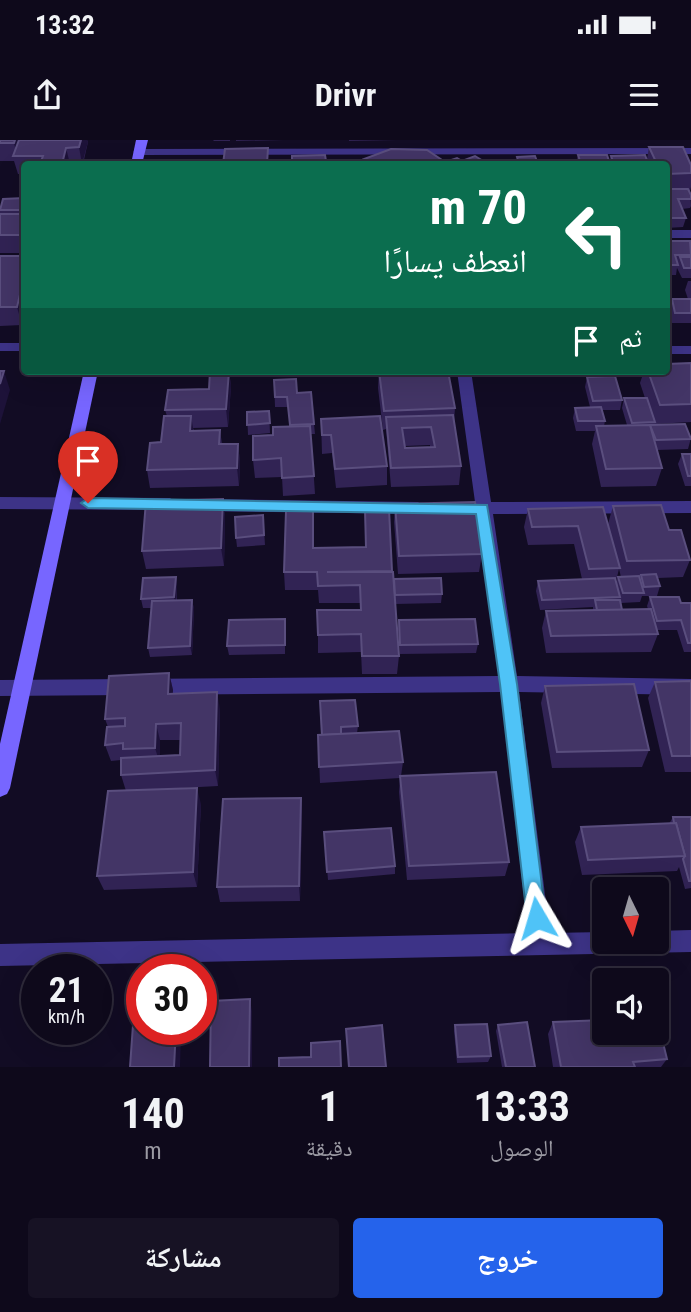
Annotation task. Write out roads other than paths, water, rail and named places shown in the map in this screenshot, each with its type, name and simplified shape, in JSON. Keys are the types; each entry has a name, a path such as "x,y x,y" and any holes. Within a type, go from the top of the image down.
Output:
{"street":[{"path":"439,140 442,153"},
{"path":"139,152 691,151"},
{"path":"670,234 691,234"},
{"path":"0,347 21,346"},
{"path":"670,350 691,350"},
{"path":"0,788 90,375"},
{"path":"465,375 509,684 540,944"},
{"path":"0,503 482,509 691,507"},
{"path":"0,688 509,684 691,687"},
{"path":"0,955 691,941"}]}
